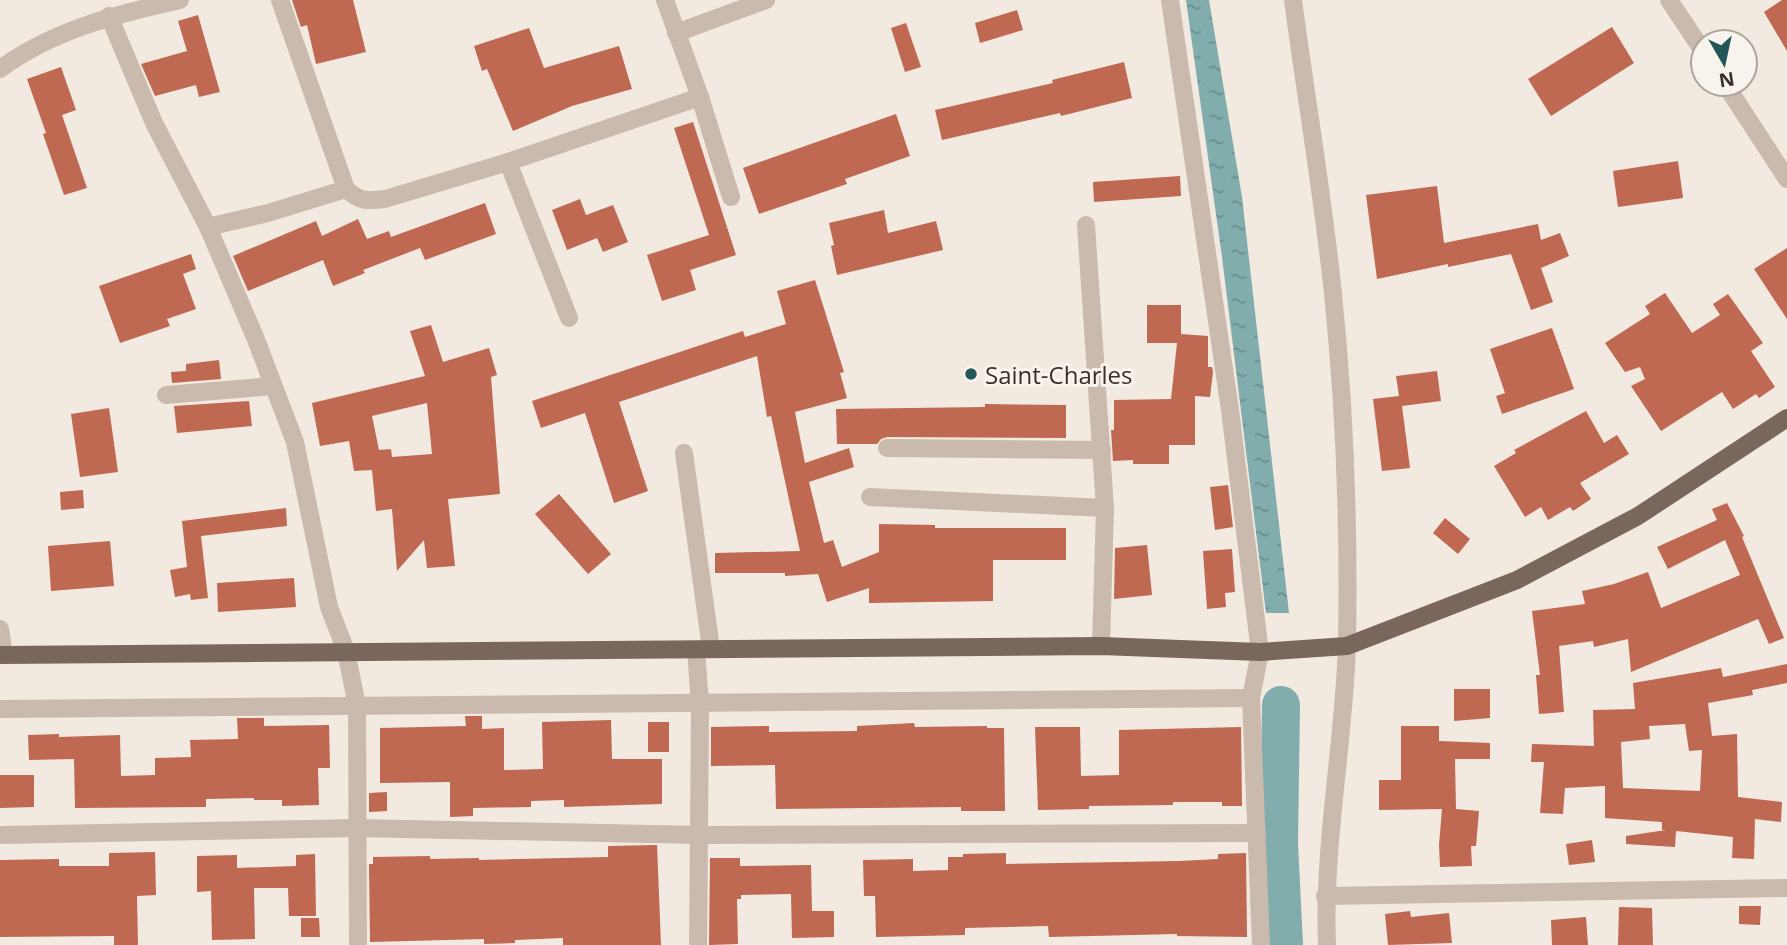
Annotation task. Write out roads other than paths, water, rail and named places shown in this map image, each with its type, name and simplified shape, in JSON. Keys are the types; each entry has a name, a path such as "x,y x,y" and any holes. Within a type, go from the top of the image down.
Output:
{"main road":[{"path":"2,655 1101,646 1260,652 1347,646 1517,580 1638,516 1787,418"}],"street":[{"path":"0,69 37,44 109,16 149,3 180,0"},
{"path":"280,0 346,190 365,202 385,199 508,162 699,97"},
{"path":"665,0 731,197"},
{"path":"676,33 766,0"},
{"path":"1170,0 1230,410 1260,652 1251,698 1261,945"},
{"path":"1293,0 1334,307 1341,389 1347,532 1347,646 1325,896 1327,945"},
{"path":"1669,0 1689,30"},
{"path":"109,16 154,123 208,227 295,442 329,607 346,651 357,705 358,945"},
{"path":"1734,98 1787,179"},
{"path":"508,162 569,318"},
{"path":"208,227 268,214 346,190"},
{"path":"1086,225 1105,508 1101,646"},
{"path":"166,395 273,386"},
{"path":"887,448 1102,450"},
{"path":"684,453 704,650 700,704 698,945"},
{"path":"870,497 1105,508"},
{"path":"0,629 2,655"},
{"path":"0,709 1251,698"},
{"path":"0,835 356,828 700,835 1256,833"},
{"path":"1325,896 1787,888"}],"water":[{"path":"1186,0 1209,0 1242,197 1289,613 1266,613 1222,257"}],"waterway":[{"path":"1281,705 1279,843 1284,945"}],"place":[{"name":"Saint-Charles","path":"971,374"}]}
